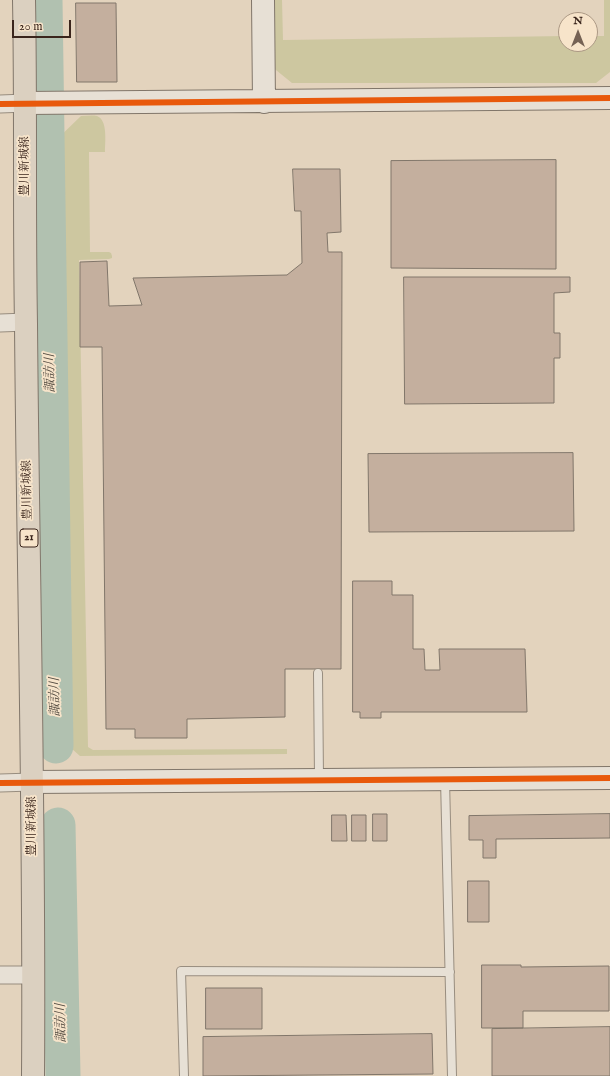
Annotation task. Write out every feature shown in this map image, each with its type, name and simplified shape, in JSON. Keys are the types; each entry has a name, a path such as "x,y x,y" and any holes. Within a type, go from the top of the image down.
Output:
{"main road":[{"name":"豊川新城線","path":"24,0 33,103 26,322 34,975 33,1076"}],"street":[{"path":"263,0 264,102"},
{"path":"0,104 610,98"},
{"path":"0,323 26,322"},
{"path":"0,783 610,778"},
{"path":"0,975 34,975"}],"lane":[{"path":"318,673 319,780"},
{"path":"445,779 452,1076"},
{"path":"184,1076 181,971 450,972"}],"shaded area":[{"path":"271,0 282,0 283,40 558,36 558,52 598,52 598,36 604,36 604,0 610,0 610,72 596,83 292,83 271,66"},
{"path":"81,116 97,116 101,118 105,132 105,152 89,152 90,252 109,252 112,256 112,258 109,259 79,260 88,747 93,750 287,749 287,754 80,756 63,741 53,143"}],"building":[{"path":"76,3 116,3 117,82 77,82"},
{"path":"556,160 556,269 391,268 391,161"},
{"path":"293,169 340,169 341,232 327,233 328,252 342,252 341,669 285,669 285,717 187,719 187,738 135,738 135,729 106,729 102,347 80,347 80,262 107,261 109,306 142,305 133,278 287,275 302,263 301,211 295,211"},
{"path":"404,277 570,277 570,292 554,293 554,333 560,333 560,358 554,358 554,403 405,404"},
{"path":"573,453 574,531 369,532 368,454"},
{"path":"353,581 392,581 392,595 413,595 413,649 424,649 425,670 440,670 439,649 525,649 527,712 381,712 381,718 360,718 360,712 353,712"},
{"path":"373,814 387,814 387,841 373,841"},
{"path":"610,814 610,838 496,839 496,858 483,858 483,840 469,840 469,816"},
{"path":"332,815 346,815 347,841 332,841"},
{"path":"352,815 366,815 366,841 352,841"},
{"path":"468,881 489,881 489,922 468,922"},
{"path":"482,965 521,965 521,967 609,966 609,1011 523,1011 523,1028 482,1028"},
{"path":"206,988 262,988 262,1029 206,1029"},
{"path":"610,1027 610,1076 492,1076 492,1029"},
{"path":"432,1034 433,1074 203,1076 203,1037"}],"waterway":[{"name":"諏訪川","path":"45,0 56,746"},
{"name":"諏訪川","path":"58,825 63,1076"}],"cycle path":[{"path":"0,104 610,98"},
{"path":"0,783 610,778"}]}
